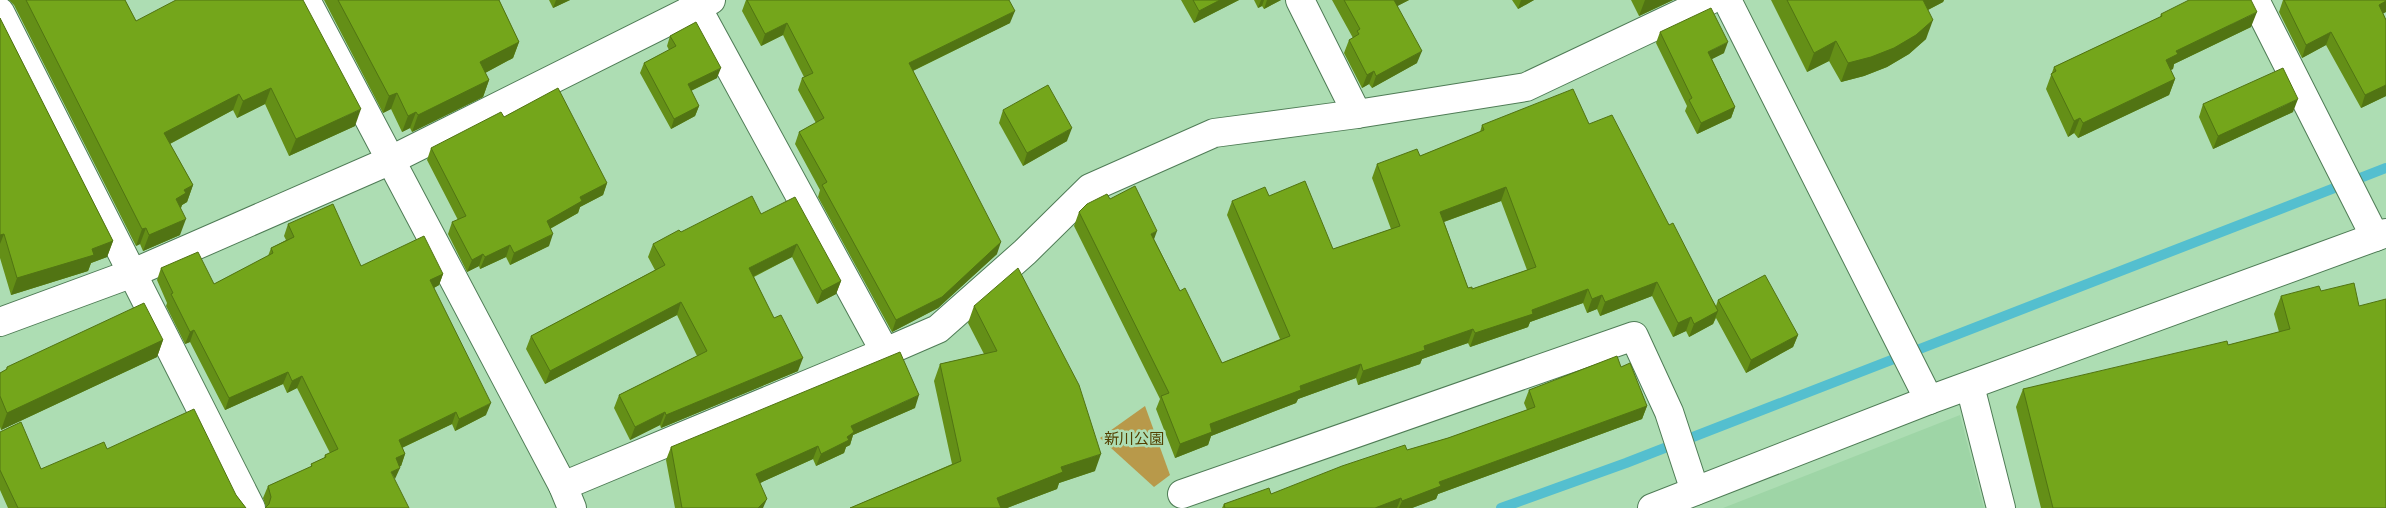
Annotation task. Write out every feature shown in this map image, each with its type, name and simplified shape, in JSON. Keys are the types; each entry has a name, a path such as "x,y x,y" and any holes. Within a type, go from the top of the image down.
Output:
{"street":[{"path":"306,0 567,497 938,329 1025,252 1090,188 1214,133 1357,114 1526,87 1710,0"},
{"path":"1300,0 1357,114"},
{"path":"1727,0 1929,400"},
{"path":"1652,508 1929,400 2381,235 2255,0"},
{"path":"0,322 133,273 389,161 700,2 885,352"},
{"path":"0,12 251,508"},
{"path":"1182,494 1634,336 1669,412 1696,491"},
{"path":"1970,386 2001,508"}],"shaded area":[{"path":"1960,415 1984,508 1723,508"}],"green space":[{"name":"新川公園","path":"1145,406 1170,475 1154,487 1100,438"}],"building":[{"path":"26,0 125,0 136,21 176,0 303,0 361,109 296,139 271,88 243,101 239,94 164,133 193,185 184,190 186,193 176,199 186,219 149,235 146,228 142,229"},
{"path":"338,0 499,0 519,42 480,62 489,80 418,115 416,112 408,116 397,93 389,96"},
{"path":"747,0 1009,0 1015,11 909,63 1001,242 942,297 896,320 822,185 827,182 799,132 824,118 802,78 813,73 787,23 765,34"},
{"path":"1193,0 1220,0 1199,11"},
{"path":"1344,0 1394,0 1422,51 1376,76 1374,71 1367,75 1349,40 1359,34 1357,31 1360,29"},
{"path":"1787,0 1923,0 1933,20 1916,35 1894,48 1848,63 1836,41 1814,53"},
{"path":"2189,0 2251,0 2257,12 2176,51 2178,54 2166,60 2175,79 2083,123 2080,118 2074,121 2051,74 2056,71 2054,67 2162,16 2161,14"},
{"path":"2284,0 2386,0 2379,5 2386,20 2386,85 2365,95 2331,32 2306,45"},
{"path":"1711,8 1728,42 1708,52 1735,107 1701,123 1689,100 1692,98 1660,32"},
{"path":"0,18 113,241 92,249 94,255 17,278 4,234 0,235"},
{"path":"696,22 721,68 688,84 699,106 674,119 644,63 676,46 670,36"},
{"path":"2283,68 2298,99 2218,136 2203,104"},
{"path":"1048,85 1072,128 1027,153 1003,110"},
{"path":"558,88 607,183 580,197 582,201 547,221 553,234 514,253 510,245 485,257 483,254 472,260 452,222 466,216 431,148 501,112 504,117"},
{"path":"1573,89 1589,124 1612,115 1669,225 1673,223 1718,311 1694,324 1691,317 1678,323 1657,282 1605,302 1602,295 1592,299 1588,289 1532,310 1533,314 1475,333 1473,329 1424,346 1425,350 1363,371 1361,364 1300,386 1301,390 1210,424 1212,432 1180,444 1161,396 1169,393 1079,212 1087,204 1107,194 1110,199 1135,186 1157,231 1151,234 1180,291 1185,288 1222,363 1290,336 1232,201 1265,187 1269,196 1305,181 1333,249 1400,226 1377,164 1417,149 1420,156 1484,130 1482,125","holes":["1506,187 1536,267 1472,289 1472,287 1468,288 1440,212"]},
{"path":"752,196 761,214 795,197 841,281 822,291 797,244 749,268 774,318 781,315 803,358 666,415 665,412 635,427 619,395 707,351 681,302 550,371 531,336 665,265 653,244"},
{"path":"333,204 361,266 424,236 443,274 430,280 491,403 459,419 456,412 399,440 405,454 396,458 400,468 391,472 409,508 265,508 269,504 271,497 268,486 312,466 311,464 338,449 302,376 292,381 288,372 229,398 194,330 190,332 171,294 173,293 161,268 198,252 214,284 273,253 271,248 294,237 288,224"},
{"path":"1018,268 1079,385 1101,454 1061,467 1063,472 997,498 1001,508 850,508 961,461 940,364 997,351 974,306"},
{"path":"1765,275 1798,335 1751,360 1718,300"},
{"path":"2354,283 2359,306 2386,299 2386,508 2053,508 2023,389 2227,341 2228,345 2290,329 2281,296 2319,286 2321,291"},
{"path":"144,303 163,340 7,413 0,396 0,373 7,369 7,367"},
{"path":"900,352 919,395 851,426 854,432 847,437 849,440 821,454 818,446 756,474 767,499 758,508 682,508 671,447"},
{"path":"1617,356 1621,367 1630,363 1647,406 1439,482 1441,486 1402,501 1401,498 1375,508 1225,508 1224,504 1269,488 1271,494 1342,466 1405,445 1407,450 1448,438 1535,407 1529,390"},
{"path":"194,409 236,495 246,508 18,508 0,470 0,432 21,422 41,469 104,442 107,449"}],"waterway":[{"path":"1501,508 1626,463 2386,168"}]}
